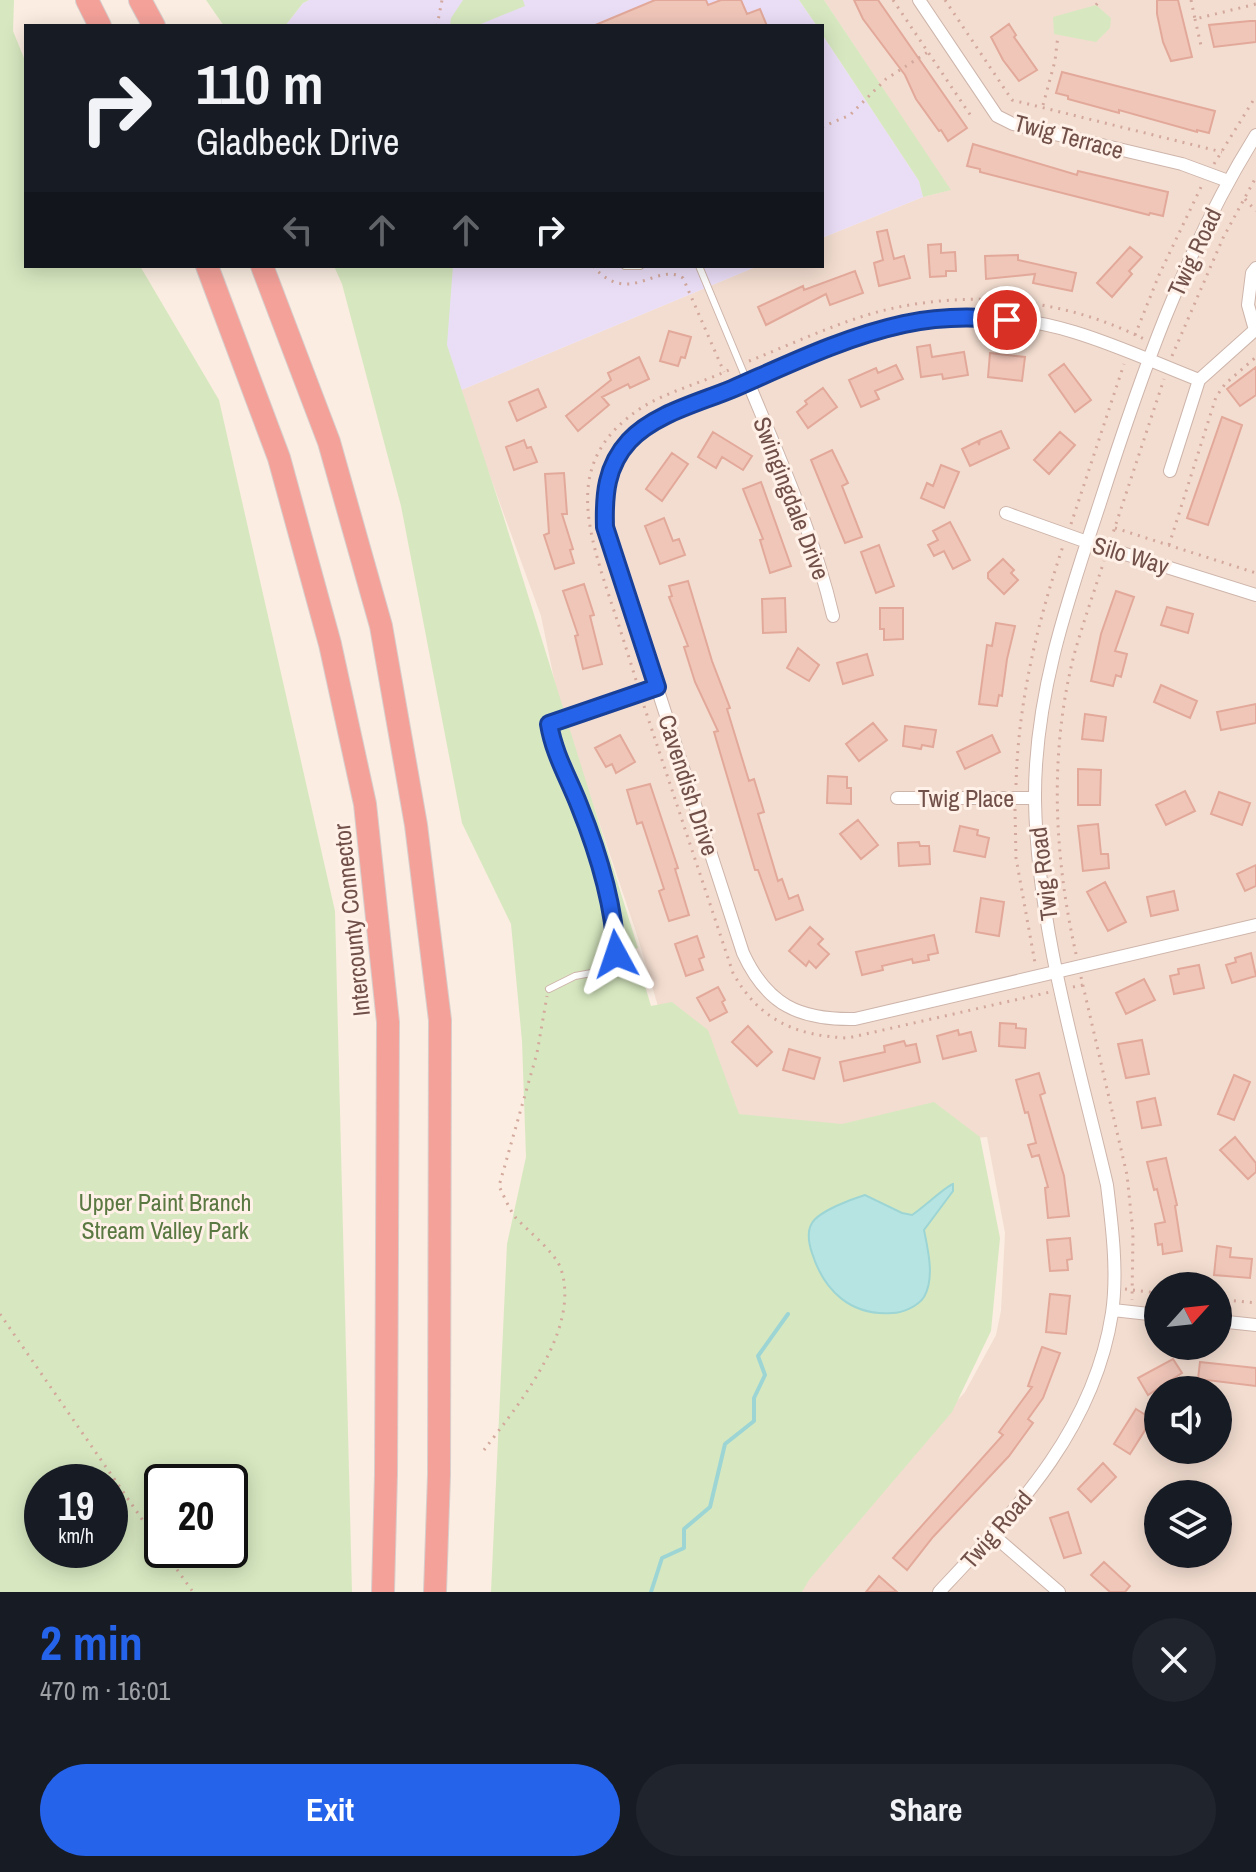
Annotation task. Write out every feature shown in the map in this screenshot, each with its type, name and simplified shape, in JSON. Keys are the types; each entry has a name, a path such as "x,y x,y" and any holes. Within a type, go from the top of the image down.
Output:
{"highway":[{"path":"140,0 153,24"},
{"path":"87,1 99,24"},
{"name":"Intercounty Connector","path":"208,268 279,458 330,644 365,804 388,1022 383,1592"},
{"path":"263,268 329,442 381,626 416,825 440,1020 439,1475 435,1592"}],"street":[{"name":"Twig Terrace","path":"919,0 997,116 1013,124 1182,164 1228,181"},
{"name":"Twig Road","path":"939,1592 1042,1477 1068,1439 1102,1361 1113,1310 1113,1234 1107,1185 1041,886 1035,798 1045,688 1055,644 1147,360 1180,279 1228,181 1256,135"},
{"path":"1170,471 1199,380 1255,329 1248,305 1252,273 1256,268"},
{"name":"Cavendish Drive","path":"1199,380 1073,331 1042,325 988,317 904,324 864,335 647,426 630,440 616,459 607,479 605,527 743,953 753,975 785,1005 824,1020 855,1019 1256,925"},
{"name":"Swingingdale Drive","path":"748,382 806,525 833,616"},
{"name":"Silo Way","path":"1006,513 1256,595"},
{"path":"549,724 657,687"},
{"name":"Twig Place","path":"897,798 1035,798"},
{"path":"1113,1310 1144,1313"},
{"path":"1232,1322 1256,1325"},
{"path":"993,1535 1059,1592"}],"lane":[{"path":"700,268 748,382"},
{"path":"549,724 554,750 579,805 600,865 615,920 616,954 608,970 575,976 549,989"}],"path":[{"path":"437,24 442,0"},
{"path":"893,0 973,119"},
{"path":"945,0 1012,100 1222,152"},
{"path":"1096,5 1100,0"},
{"path":"1191,0 1202,50"},
{"path":"1195,19 1256,4"},
{"path":"1042,107 1055,61 1058,35"},
{"path":"824,126 850,115 886,79 928,52"},
{"path":"1132,1312 1133,1233 1127,1175 1064,896 1059,845 1059,752 1074,657 1168,368 1223,238 1256,177"},
{"path":"1244,198 1256,211"},
{"path":"595,268 603,277 630,285 668,274 683,278 724,372"},
{"path":"1083,985 848,1038 795,1031 752,1004 728,960 640,693 589,530 586,499 597,455 624,421 653,402 878,312 938,301 1029,302 1111,325 1173,354"},
{"path":"1169,545 1216,397 1225,384 1256,357"},
{"path":"1115,528 1256,573"},
{"path":"484,1450 533,1385 555,1342 565,1296 560,1267 514,1215 499,1186 537,1053 549,989"},
{"path":"1113,1288 1144,1291"},
{"path":"1232,1300 1256,1303"},
{"path":"0,1314 144,1522"},
{"path":"176,1568 193,1592"}],"shaded area":[{"path":"309,0 799,0 816,24 287,24"},
{"path":"824,0 1256,0 1256,1592 785,1592 965,1392 996,1335 1001,1311 1005,1233 987,1137 817,1151 685,1098 637,935 559,703 541,616 459,391 753,268 824,268 824,237 923,197 950,190"},
{"path":"824,37 919,181 923,197 824,237"},
{"path":"436,268 753,268 459,391 438,346"}],"green space":[{"name":"Upper Paint Branch Stream Valley Park","path":"0,0 14,0 13,31 24,58 24,268 141,268 219,400 335,911 352,1592 0,1592"},
{"path":"206,0 309,0 287,24 223,24"},
{"path":"463,0 523,0 525,6 481,24 450,24"},
{"path":"799,0 824,0 951,190 923,197 919,181 824,37 824,24 816,24"},
{"path":"1096,5 1111,18 1110,28 1096,42 1054,34 1053,17"},
{"path":"335,268 453,268 447,345 638,948 634,949 651,1006 672,1002 708,1030 739,1114 842,1124 934,1102 980,1137 1000,1238 991,1331 952,1412 802,1592 491,1592 507,1244 526,1157 522,1041 511,924 462,823 401,506 342,284"}],"water":[{"path":"953,1184 953,1191 924,1230 930,1264 929,1281 924,1297 918,1303 901,1312 864,1310 841,1298 824,1279 817,1267 809,1238 812,1223 821,1214 865,1195 912,1215"}],"building":[{"path":"655,0 706,0 708,5 721,0 741,0 747,14 760,9 766,24 598,24"},
{"path":"854,0 878,0 967,128 948,141 939,131 916,99 905,75 863,19"},
{"path":"1157,0 1178,0 1192,57 1171,61 1163,42"},
{"path":"1256,21 1256,42 1214,47 1209,25"},
{"path":"1009,24 1016,35 1014,37 1037,70 1019,81 991,37"},
{"path":"1062,72 1215,111 1209,133 1068,99 1068,96 1056,93"},
{"path":"973,144 1077,175 1078,171 1168,192 1163,216 980,172 980,169 967,166"},
{"path":"887,230 894,259 904,256 910,278 879,286 874,263 883,260 877,232"},
{"path":"941,244 941,253 955,252 956,271 946,271 946,276 930,277 928,245"},
{"path":"1130,247 1142,257 1112,297 1097,283"},
{"path":"1018,255 1018,260 1076,273 1072,291 1033,283 1035,274 986,279 985,256"},
{"path":"855,271 863,293 830,305 826,294 766,325 758,307 803,286 804,290"},
{"path":"669,331 691,337 685,358 681,357 678,366 660,361"},
{"path":"930,345 932,357 964,352 968,375 943,379 942,374 921,377 917,347"},
{"path":"990,353 1025,357 1022,381 988,377"},
{"path":"639,357 649,379 630,388 628,384 602,397 609,405 578,431 566,416 611,380 608,373"},
{"path":"1064,364 1091,400 1075,412 1049,375"},
{"path":"896,365 903,379 875,391 879,399 861,407 849,380 876,368 878,373"},
{"path":"1256,367 1256,395 1240,406 1227,389"},
{"path":"823,388 837,407 808,428 797,412 807,404 805,401"},
{"path":"538,389 546,407 517,421 509,402"},
{"path":"1222,417 1242,425 1208,525 1187,518"},
{"path":"1001,431 1009,448 970,466 962,449 978,441 979,445 980,440"},
{"path":"713,432 752,456 743,470 722,457 716,468 698,457"},
{"path":"1060,432 1075,445 1049,474 1034,460"},
{"path":"524,440 527,448 531,447 537,462 514,470 506,447"},
{"path":"832,450 848,483 842,486 862,537 845,543 811,460"},
{"path":"672,453 688,464 662,501 646,489"},
{"path":"941,465 959,472 944,508 921,498 927,483 933,486"},
{"path":"564,473 567,514 562,514 574,563 555,569 544,535 549,533 545,474"},
{"path":"761,482 791,566 770,573 760,540 763,539 743,489"},
{"path":"664,518 673,541 679,539 685,555 660,564 645,526"},
{"path":"950,522 970,560 953,569 944,551 934,556 928,545 938,540 933,531"},
{"path":"879,545 894,586 876,593 861,552"},
{"path":"1003,559 1014,570 1011,573 1018,580 1004,594 988,578 988,573"},
{"path":"688,581 730,708 727,709 749,781 754,779 764,812 758,814 778,881 782,879 789,899 798,895 803,910 776,920 758,870 755,870 714,732 718,731 695,682 684,647 688,646 669,597 672,596 669,586"},
{"path":"584,584 594,615 590,616 602,664 583,669 575,636 578,635 563,591"},
{"path":"1116,591 1134,597 1115,651 1127,654 1121,677 1116,675 1113,686 1091,681 1101,634"},
{"path":"785,598 786,632 763,633 762,599"},
{"path":"1167,607 1193,614 1188,633 1161,625"},
{"path":"880,608 903,608 903,639 884,640 884,629 880,629"},
{"path":"996,623 1015,626 1002,696 999,695 997,706 979,704 987,645 992,646"},
{"path":"798,648 819,665 809,681 787,668"},
{"path":"867,654 873,675 843,684 837,663"},
{"path":"1161,685 1197,701 1190,718 1154,702"},
{"path":"1256,704 1256,723 1221,730 1217,712"},
{"path":"1085,714 1106,717 1103,741 1082,739"},
{"path":"873,723 887,740 859,761 846,744"},
{"path":"905,726 936,730 933,747 903,746"},
{"path":"620,735 635,762 616,773 612,764 606,767 595,748"},
{"path":"992,735 1000,752 965,769 957,752"},
{"path":"1078,769 1101,770 1100,805 1078,805"},
{"path":"828,776 847,777 851,804 827,803"},
{"path":"650,784 678,868 675,869 689,915 669,921 659,891 664,889 642,822 637,824 627,790"},
{"path":"1185,791 1195,811 1166,825 1156,805"},
{"path":"1219,792 1250,803 1242,825 1211,814"},
{"path":"858,820 878,845 861,859 840,834"},
{"path":"1098,824 1101,854 1108,854 1109,868 1083,871 1078,826"},
{"path":"960,826 978,830 977,835 989,838 985,857 954,851"},
{"path":"919,842 920,846 929,846 930,864 899,866 898,843"},
{"path":"1256,865 1256,886 1245,891 1237,874"},
{"path":"1105,882 1126,922 1108,931 1087,892"},
{"path":"1174,891 1178,910 1151,916 1147,897"},
{"path":"981,898 1004,902 999,936 976,932"},
{"path":"810,927 823,939 818,944 829,954 816,968 809,961 806,966 789,951"},
{"path":"934,935 938,953 928,955 929,960 913,963 912,959 882,966 883,970 862,975 856,952"},
{"path":"697,936 704,957 699,959 703,970 686,976 675,944"},
{"path":"1251,953 1256,976 1232,983 1226,965 1236,962 1235,958"},
{"path":"1199,965 1204,988 1174,994 1170,976 1179,974 1178,969"},
{"path":"1144,979 1155,1000 1126,1014 1116,993"},
{"path":"718,987 727,1012 710,1021 697,998"},
{"path":"1000,1023 1016,1024 1016,1028 1026,1029 1025,1048 999,1046"},
{"path":"748,1026 772,1052 757,1066 732,1042"},
{"path":"958,1030 959,1035 971,1032 976,1051 943,1059 937,1036"},
{"path":"1142,1040 1149,1074 1126,1078 1118,1044"},
{"path":"904,1041 906,1046 916,1044 920,1062 844,1081 840,1062 885,1052 884,1046"},
{"path":"789,1049 820,1058 814,1079 783,1070"},
{"path":"1039,1073 1045,1093 1040,1095 1064,1176 1069,1216 1048,1218 1045,1188 1048,1187 1039,1155 1032,1157 1028,1145 1036,1143 1016,1080"},
{"path":"1234,1075 1250,1082 1234,1120 1218,1114"},
{"path":"1155,1098 1161,1125 1142,1128 1137,1102"},
{"path":"1235,1137 1256,1163 1256,1172 1248,1179 1220,1150"},
{"path":"1166,1158 1177,1205 1182,1251 1163,1254 1162,1244 1158,1245 1155,1224 1165,1222 1147,1162"},
{"path":"1070,1238 1072,1259 1067,1260 1068,1270 1050,1271 1047,1240"},
{"path":"1217,1246 1231,1248 1230,1257 1252,1259 1250,1278 1232,1276 1232,1272 1214,1272"},
{"path":"1050,1294 1070,1296 1066,1334 1046,1332"},
{"path":"1042,1347 1060,1353 1043,1398 1028,1419 1033,1423 1009,1456 933,1537 907,1570 893,1558 1003,1435 999,1432 1032,1387 1028,1386"},
{"path":"1171,1360 1182,1373 1177,1376 1144,1376 1144,1388 1138,1378"},
{"path":"1200,1362 1256,1368 1256,1386 1232,1383 1232,1376 1198,1376"},
{"path":"1136,1409 1144,1414 1144,1432 1130,1454 1114,1444"},
{"path":"1103,1463 1116,1477 1091,1502 1078,1489"},
{"path":"1068,1512 1081,1553 1064,1558 1050,1518"},
{"path":"1104,1562 1130,1586 1125,1592 1110,1592 1091,1575"},
{"path":"879,1576 897,1592 866,1592"}],"waterway":[{"path":"651,1592 662,1558 684,1548 684,1529 710,1507 725,1444 754,1421 754,1398 765,1375 758,1356 788,1314"}],"route":[{"path":"616,954 615,920 600,865 579,805 554,750 549,724 657,687 605,527 607,479 616,459 630,440 661,418 864,335 904,324 944,319 988,317 1007,320"}]}
